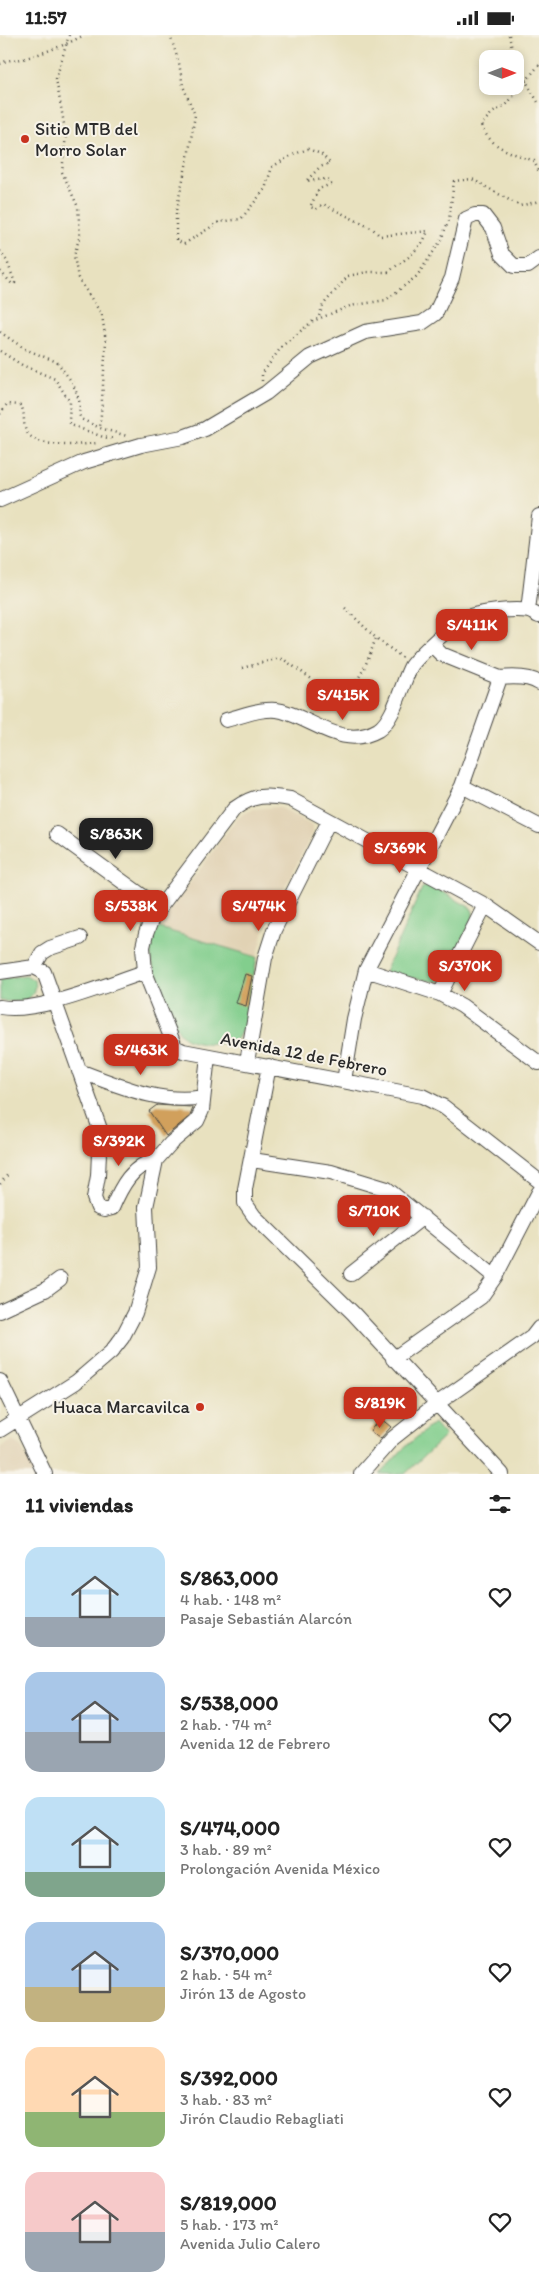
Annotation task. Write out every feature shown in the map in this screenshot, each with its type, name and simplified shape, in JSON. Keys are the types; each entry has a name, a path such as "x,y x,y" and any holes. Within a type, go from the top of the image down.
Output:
{"street":[{"path":"0,500 84,462 141,445 184,437 205,429 260,396 310,357 365,332 422,323 435,314 452,278 466,219 475,215 483,215 493,228 502,254 514,266 528,266 539,258"},
{"path":"226,720 263,711 281,710 338,735 359,737 368,735 381,728 389,717 412,665 441,636 464,618 498,611 534,614 539,516"},
{"path":"432,645 441,654 500,678 538,680"},
{"path":"344,1081 354,1019 366,970 462,786 500,678"},
{"path":"462,786 539,826"},
{"name":"Avenida 12 de Febrero","path":"539,943 485,905 290,799 268,795 244,802 234,809 152,918 143,947 145,972 175,1047 183,1051 208,1056 422,1096 444,1107 539,1181"},
{"path":"247,1062 258,994 274,931 329,821"},
{"path":"57,834 159,908"},
{"path":"440,994 485,905"},
{"path":"34,967 42,953 50,948 80,938"},
{"path":"0,972 34,967 44,972 100,1129 98,1176 94,1201 100,1210 112,1208 122,1185 134,1171 147,1162 156,1160"},
{"path":"366,970 440,994 462,1006 539,1063"},
{"path":"0,1007 14,1008 53,1001 145,972"},
{"path":"0,1429 76,1382 111,1352 122,1338 135,1313 149,1267 146,1207 156,1160 171,1143 197,1121 202,1110 208,1056"},
{"path":"269,1066 245,1189 245,1203 254,1216 353,1313 435,1405 502,1474"},
{"path":"80,1071 161,1097 188,1100 202,1097"},
{"path":"252,1160 330,1172 367,1181 387,1189 495,1277"},
{"path":"393,1359 481,1297 495,1277 539,1191"},
{"path":"351,1274 423,1217"},
{"path":"0,1311 45,1290 60,1279"},
{"path":"362,1473 392,1439 435,1405 537,1336"},
{"path":"0,1381 45,1474"}],"path":[{"path":"69,35 56,79 66,135 62,172 78,207 80,235 74,256 78,279 102,315 106,342 100,428"},
{"path":"0,64 6,59 24,59 67,44 84,35"},
{"path":"170,35 180,63 183,86 194,115 188,157 176,211 176,240 184,243 218,222 241,219 265,189 272,167 292,155 308,149 321,154 330,163 320,167 306,181 326,179 331,184 319,189 310,207 316,209 323,204 373,229 380,236 428,231 423,242 410,256 388,272 367,272 348,276 323,305 318,319"},
{"path":"510,35 512,50"},
{"path":"539,65 507,104 492,113 481,125 485,135 494,145 534,161 539,172"},
{"path":"524,76 539,104"},
{"path":"260,396 262,374 282,347 312,321 350,306 386,300 417,276 440,242 449,220 454,181 472,179 520,206 539,201"},
{"path":"0,251 7,261 15,283 12,284 0,271"},
{"path":"0,332 25,349 57,362 72,382 77,393 81,419 100,428 131,437 141,445"},
{"path":"0,351 31,369 55,379 70,402 69,421 71,425 103,437 118,439"},
{"path":"0,414 7,404 21,405 25,415 25,429 31,437 52,445 105,443"},
{"path":"345,608 376,639 412,665"},
{"path":"242,668 276,659 283,659 332,693 340,693 349,690 359,678 376,639"},
{"path":"0,1184 9,1173"}],"shaded area":[{"path":"278,807 313,825 313,833 266,923 257,957 158,927 238,817 254,809"},
{"path":"12,1441 19,1444 37,1474 0,1474 0,1448"}],"green space":[{"path":"432,886 471,908 473,912 473,918 442,980 437,982 388,974 385,971 422,888"},
{"path":"156,927 257,957 245,1025 237,1039 225,1043 200,1043 182,1035 172,1020 153,965 151,945"},
{"path":"26,975 34,980 35,987 32,995 25,1002 0,1001 0,979"},
{"path":"434,1423 445,1436 405,1474 380,1474 404,1448"}],"building":[{"path":"245,974 252,976 246,1006 236,1003"},
{"path":"157,1105 193,1108 190,1116 166,1136 149,1111"},
{"path":"380,1418 391,1427 380,1439 370,1431"}],"place":[{"name":"Sitio MTB del Morro Solar","path":"25,139"},
{"name":"Huaca Marcavilca","path":"200,1407"}]}
